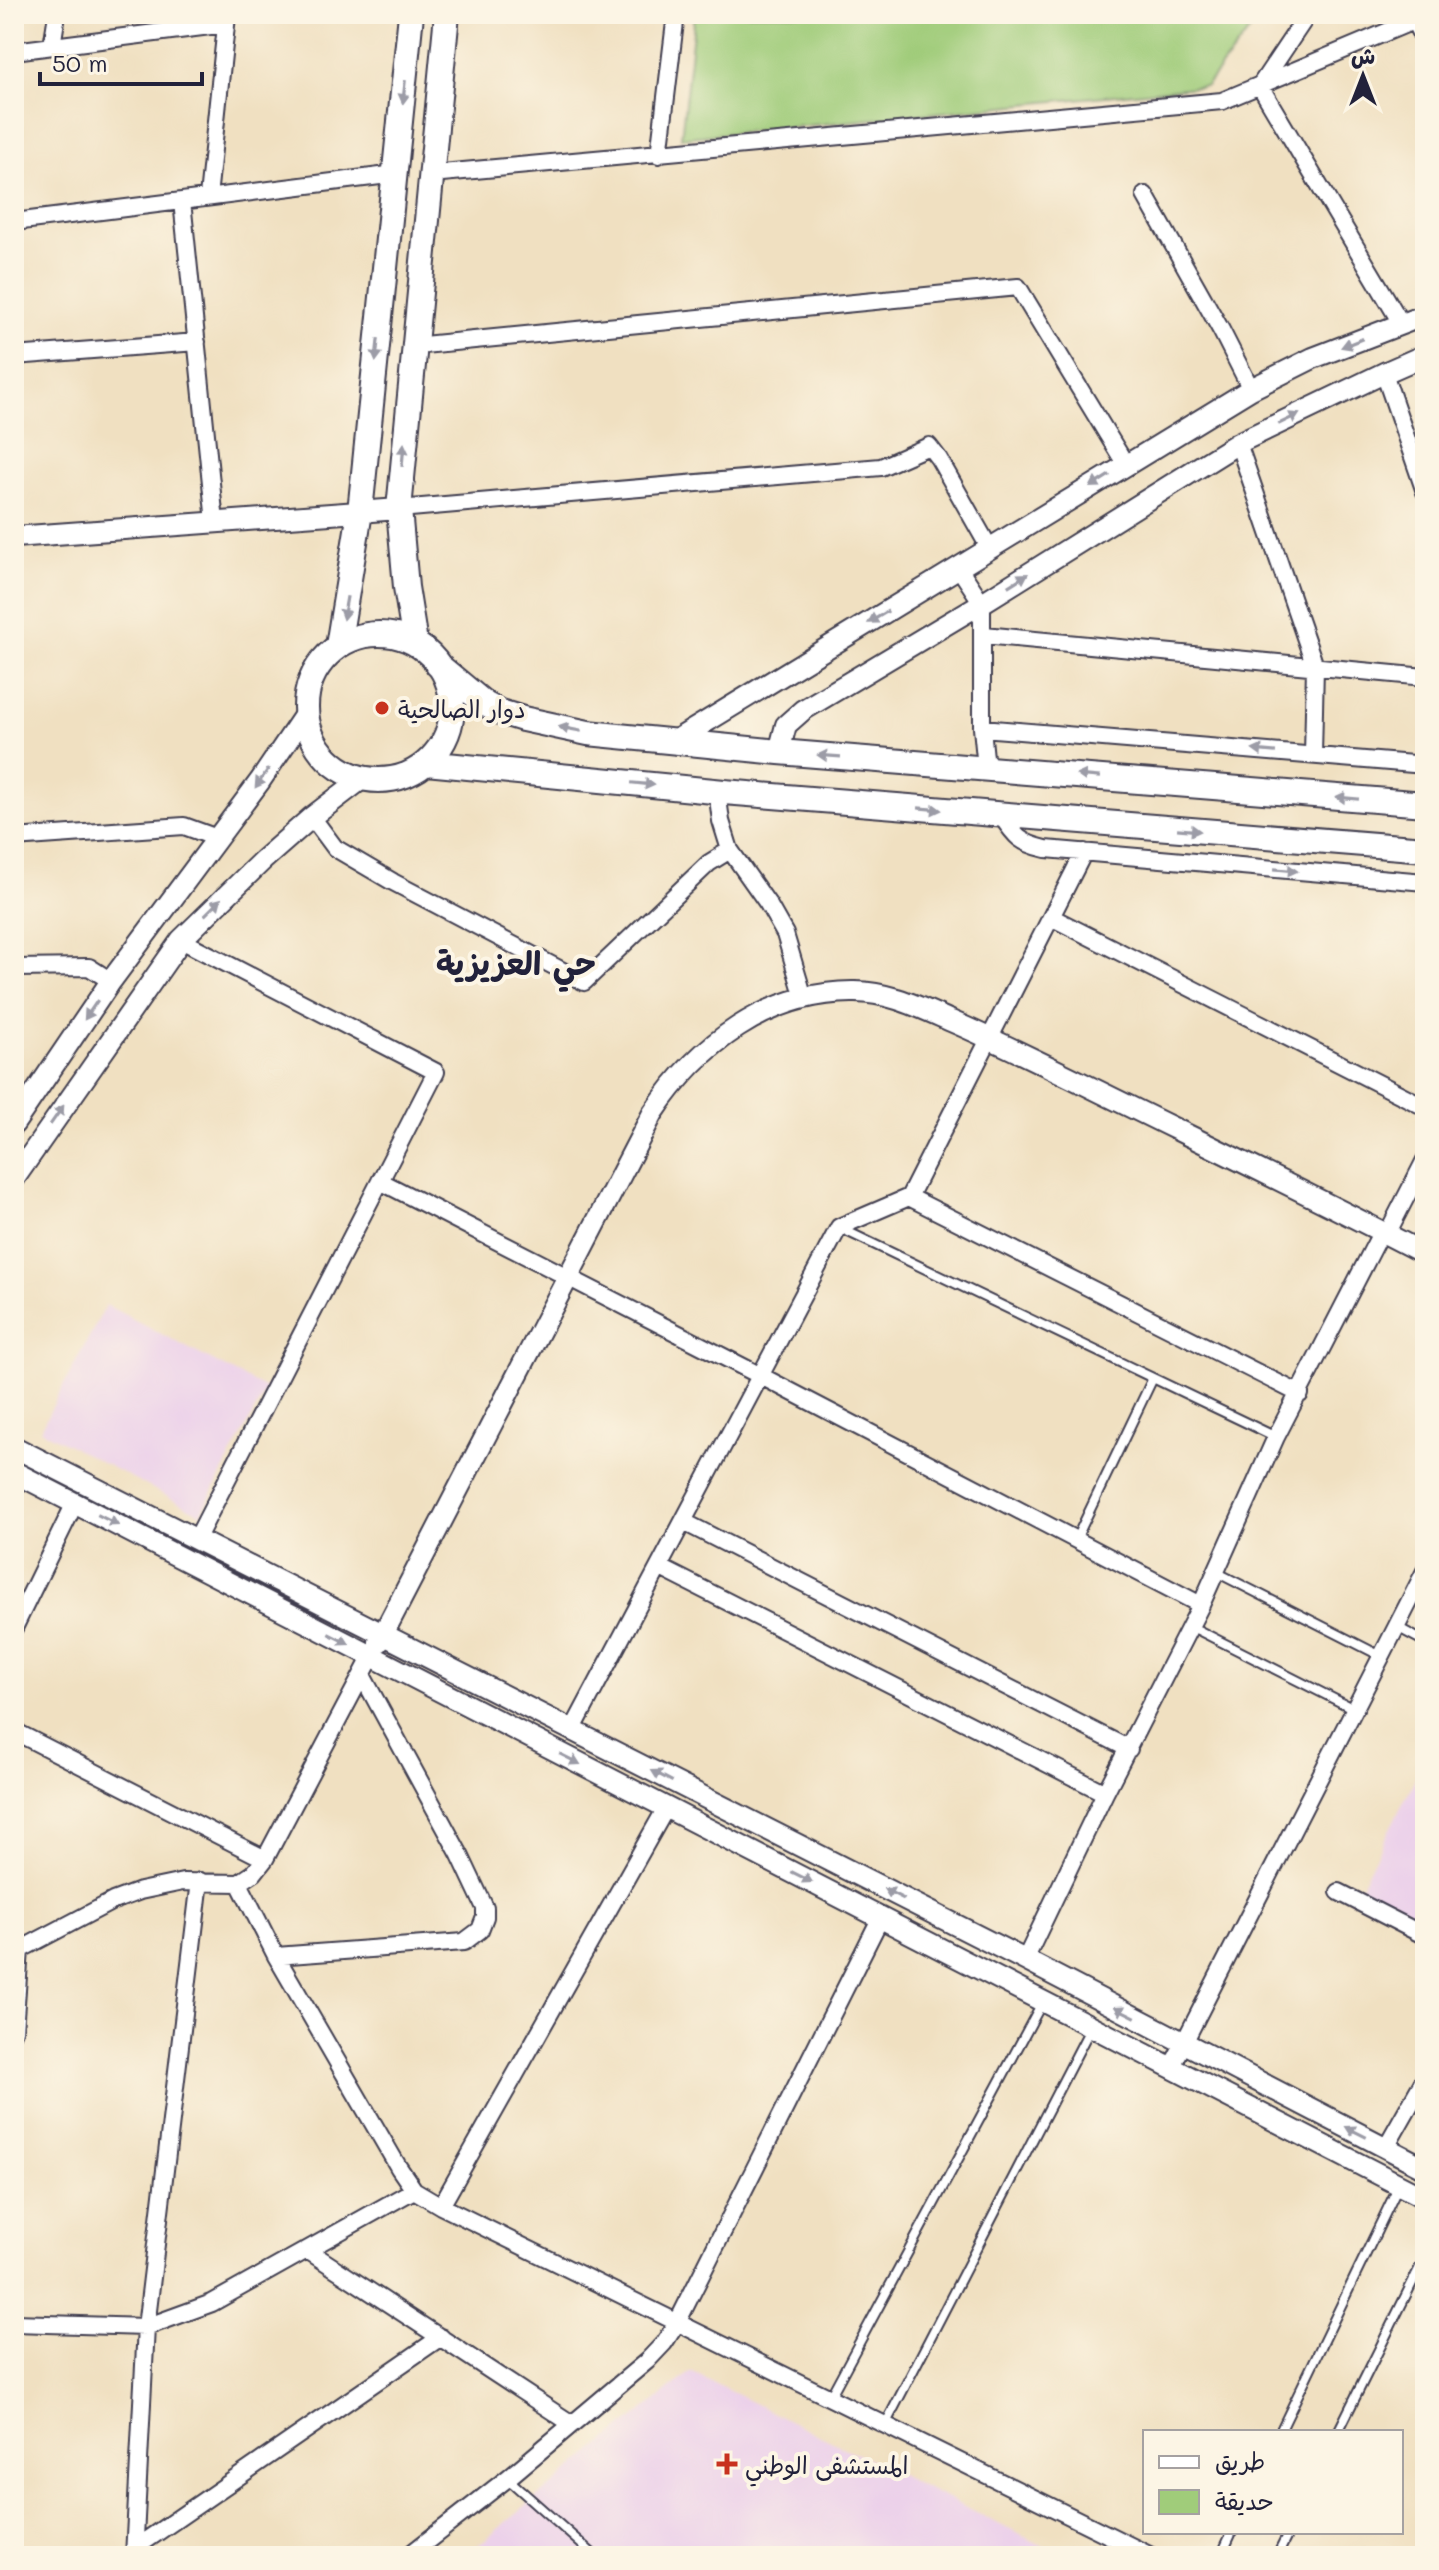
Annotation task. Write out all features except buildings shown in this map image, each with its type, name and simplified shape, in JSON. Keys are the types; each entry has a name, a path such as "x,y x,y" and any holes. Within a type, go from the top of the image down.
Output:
{"main road":[{"path":"338,646 360,512 411,14"},
{"path":"415,643 399,509 447,14"},
{"path":"438,665 448,686 452,709 444,738 426,763 396,778 363,778 348,773 324,755 315,742 306,713 308,687 313,675 319,664 338,646 363,635 376,634 415,643 485,704 523,719 588,733 779,752 1425,804"},
{"path":"426,763 717,791 1425,849"}],"street":[{"path":"52,46 57,14"},
{"path":"659,155 676,14"},
{"path":"1260,86 1308,14"},
{"path":"431,174 1222,101 1419,18 1425,42"},
{"path":"14,51 226,19 208,197"},
{"path":"1260,86 1401,323"},
{"path":"14,222 396,174"},
{"path":"1145,195 1251,389"},
{"path":"182,201 215,522"},
{"path":"413,346 1018,287 1126,465"},
{"path":"673,742 1251,389 1313,358 1425,315"},
{"path":"14,356 197,342"},
{"path":"779,752 786,725 793,718 1238,443 1425,355"},
{"path":"1384,373 1423,482"},
{"path":"1238,443 1315,666 1313,755"},
{"path":"14,537 399,509 881,467 929,446 990,549"},
{"path":"959,568 982,603 982,728 986,768"},
{"path":"984,635 1425,677"},
{"path":"14,1124 111,981 260,781 306,713"},
{"path":"982,728 1425,765"},
{"path":"14,1179 181,940 221,899 312,817 363,778"},
{"path":"717,791 721,821 730,850 785,934 804,998"},
{"path":"1000,814 1017,839 1046,849 1425,882"},
{"path":"312,817 335,848 393,882 584,982 709,863 730,850"},
{"path":"14,838 184,826 217,838"},
{"path":"573,1729 839,1227 909,1197 1084,852"},
{"path":"1051,917 1425,1107"},
{"path":"181,940 436,1072 197,1538"},
{"path":"14,968 89,967 111,981"},
{"path":"14,2030 17,1952 113,1901 163,1885 200,1881 239,1883 254,1873 265,1859 653,1113 692,1063 737,1026 759,1013 804,998 854,992 878,994 907,1002 990,1038 1425,1254"},
{"path":"1025,1960 1105,1793 1201,1605 1276,1437 1425,1160"},
{"path":"380,1181 1201,1605"},
{"path":"909,1197 1300,1394"},
{"path":"14,1447 573,1729 1425,2168"},
{"path":"14,1472 1425,2198"},
{"path":"14,1628 75,1503"},
{"path":"684,1522 1129,1749"},
{"path":"659,1567 1105,1793"},
{"path":"1171,2068 1425,1571"},
{"path":"276,1956 464,1942 475,1936 483,1924 485,1908 460,1855 362,1675"},
{"path":"14,1731 265,1859"},
{"path":"441,2206 666,1808"},
{"path":"134,2552 146,2327 200,1881"},
{"path":"239,1883 276,1956 414,2190 1151,2556"},
{"path":"1339,1892 1425,1936"},
{"path":"408,2556 508,2478 647,2361 664,2343 677,2323 881,1917"},
{"path":"1386,2147 1425,2078"},
{"path":"14,2323 146,2327 212,2303 414,2190"},
{"path":"307,2250 572,2424"},
{"path":"134,2552 441,2337"}],"lane":[{"path":"839,1227 1276,1437"},
{"path":"1076,1540 1153,1378"},
{"path":"1216,1572 1381,1656"},
{"path":"1190,1626 1354,1709"},
{"path":"1396,1627 1425,1642"},
{"path":"830,2398 1043,2000"},
{"path":"885,2425 1091,2026"},
{"path":"1281,2430 1399,2184"},
{"path":"1339,2430 1425,2257"},
{"path":"508,2478 595,2556"},
{"path":"1221,2556 1231,2534"},
{"path":"1277,2556 1288,2534"}],"shaded area":[{"path":"106,1305 266,1389 201,1514 40,1430"},
{"path":"1425,1760 1425,1920 1360,1887"},
{"name":"المستشفى الوطني","path":"691,2372 1063,2556 465,2556"}],"green space":[{"path":"695,14 1263,14 1206,86 681,138"}],"place":[{"name":"دوار الصالحية","path":"382,708"},
{"name":"المستشفى الوطني","path":"727,2464"}],"district":[{"name":"حي العزيزية","path":"516,962"}]}
